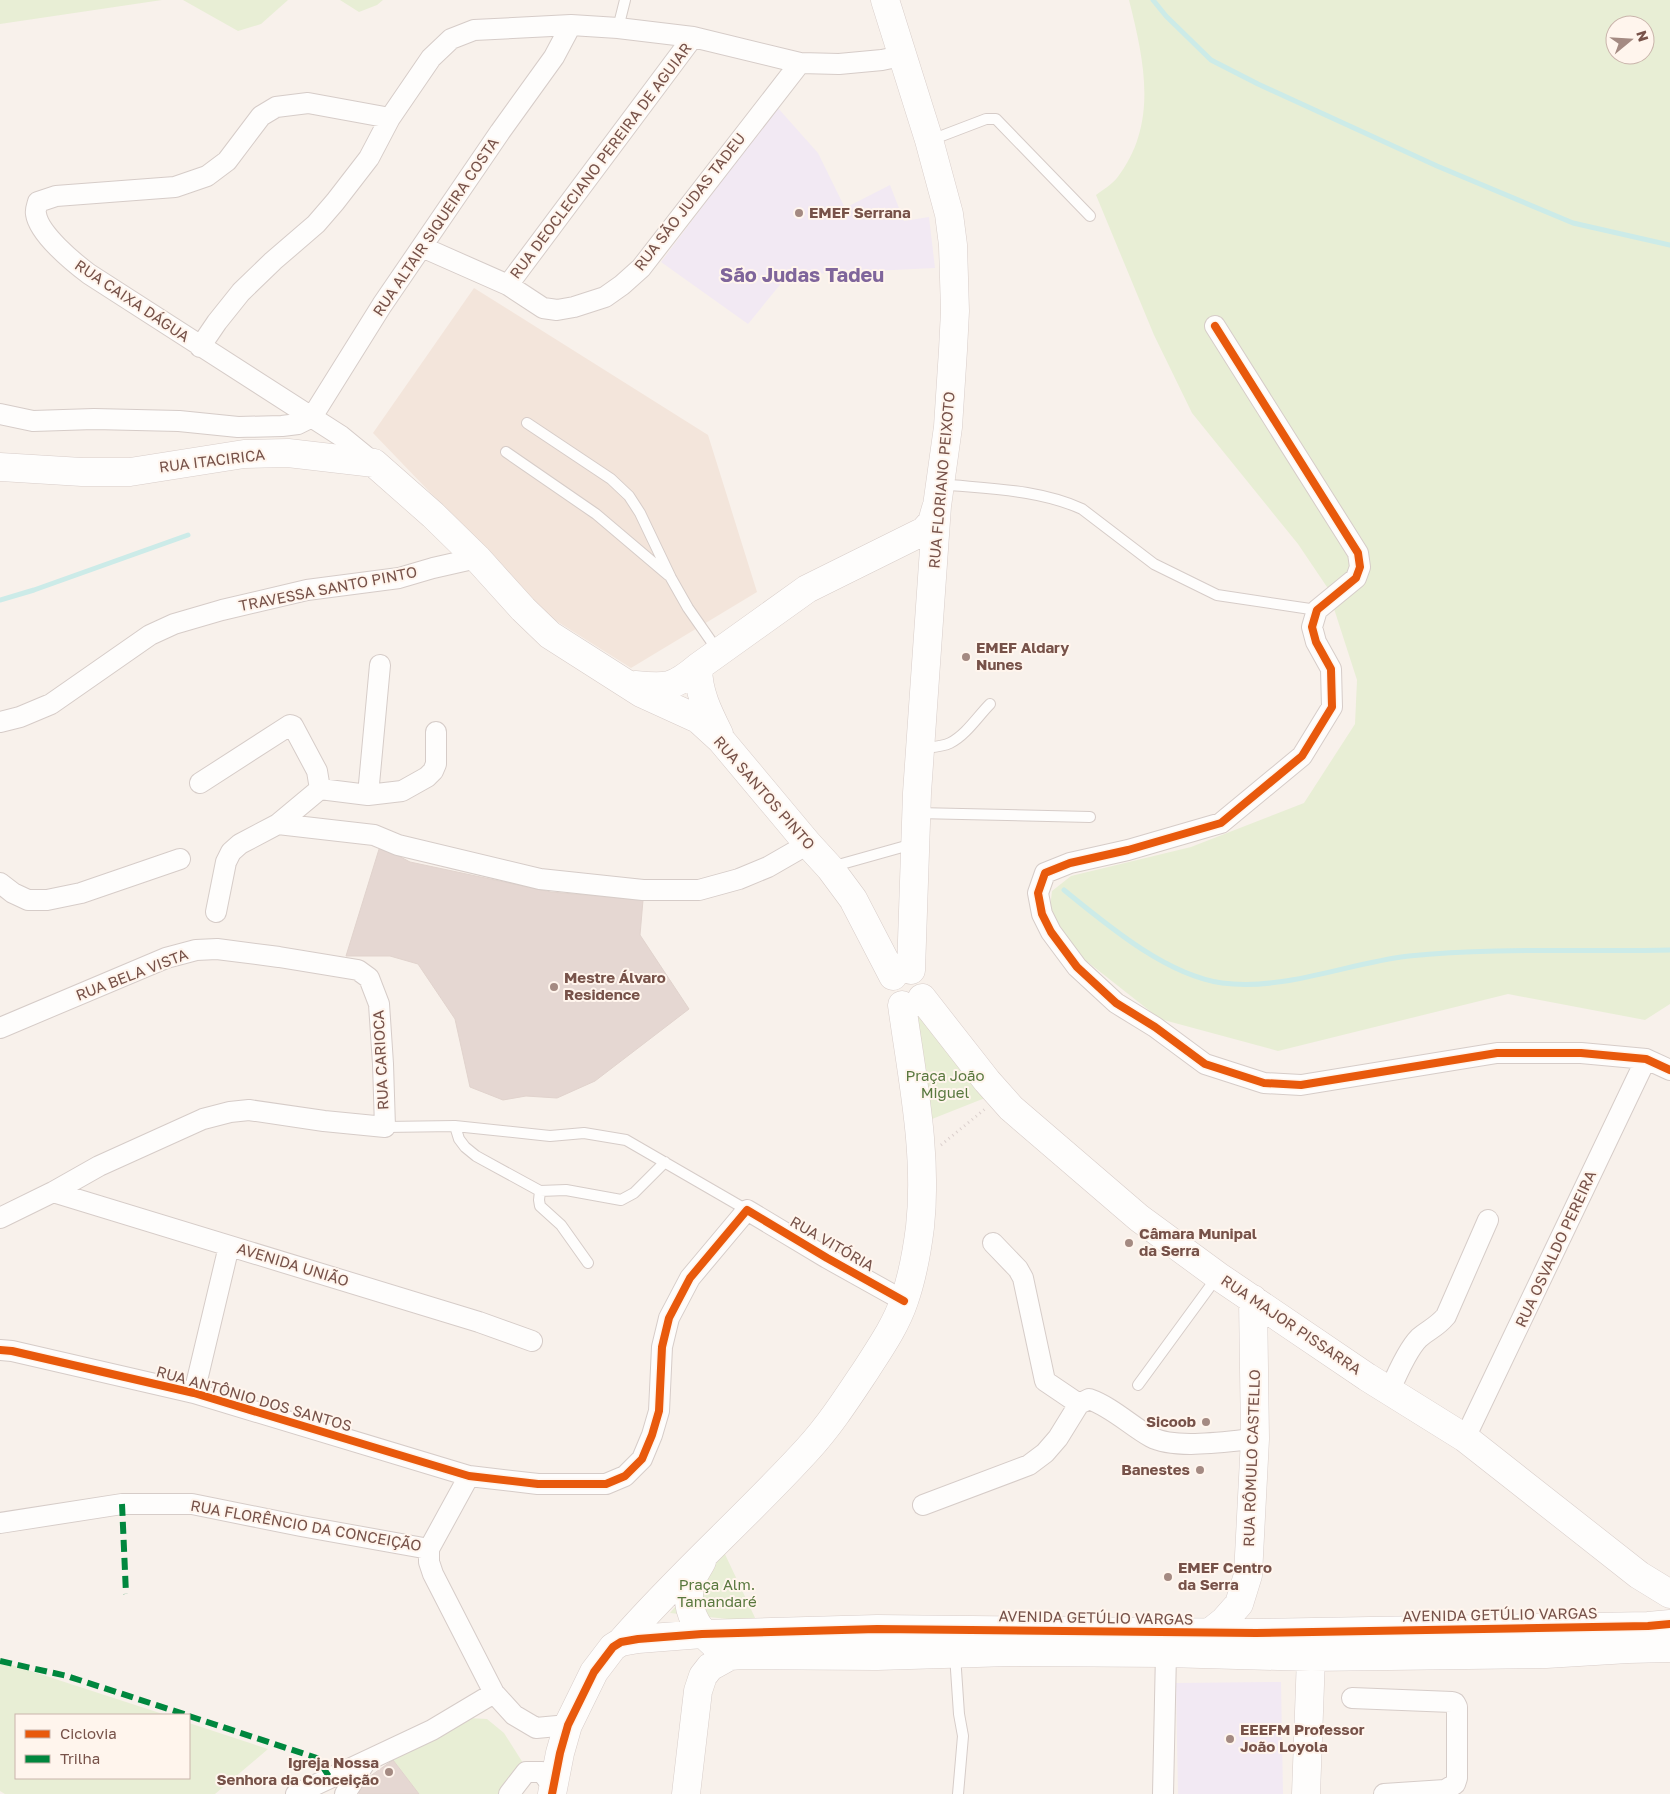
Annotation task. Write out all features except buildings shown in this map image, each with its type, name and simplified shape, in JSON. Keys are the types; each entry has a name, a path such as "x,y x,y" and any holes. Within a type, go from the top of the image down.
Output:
{"street":[{"name":"RUA FLORIANO PEIXOTO","path":"885,0 901,56 929,140 949,214 953,244 954,330 948,427 938,495 920,748 916,843 902,973"},
{"path":"200,346 241,292 316,224 335,202 369,158 390,118 431,58 450,39 474,30 571,25 618,28 694,37 800,63 838,64 882,60 901,56"},
{"name":"RUA ALTAIR SIQUEIRA COSTA","path":"305,421 500,132 554,57 571,25"},
{"name":"RUA DEOCLECIANO PEREIRA DE AGUIAR","path":"508,284 694,37"},
{"name":"RUA SÃO JUDAS TADEU","path":"422,247 508,284 544,308 557,310 574,307 605,297 641,268 800,63"},
{"name":"RUA CAIXA DÁGUA","path":"374,462 341,436 305,421 200,346 89,274 67,257 39,222 35,212 38,202 56,196 175,188 208,176 227,161 261,116 276,107 308,103 390,118"},
{"path":"1215,326 1358,553 1360,567 1356,578 1317,610 1312,627 1316,642 1331,669 1332,707 1302,756 1220,823 1128,850 1070,862 1045,873 1038,893 1042,914 1051,932 1077,967 1116,1003 1155,1027 1205,1064 1264,1084 1301,1085 1497,1053 1581,1054 1646,1059 1670,1070"},
{"path":"0,414 33,420 179,421 238,427 282,426 305,421"},
{"name":"RUA ITACIRICA","path":"0,466 82,472 130,472 244,454 288,453 374,462"},
{"path":"374,462 477,558 523,609 550,635 628,684 666,687 682,681 708,660 807,589 929,527 932,522 938,495"},
{"path":"902,542 922,545 926,548 934,563"},
{"name":"TRAVESSA SANTO PINTO","path":"0,722 20,717 51,704 150,635 174,624 222,610 307,590 399,578 477,558"},
{"path":"708,660 699,686 702,698 721,740"},
{"path":"368,795 380,665"},
{"name":"RUA SANTOS PINTO","path":"628,684 641,693 698,720 721,740 830,868 902,973 919,974 924,981 925,990 912,1002"},
{"path":"200,783 290,724 293,726 316,771 320,789"},
{"path":"216,912 226,862 231,852 240,844 278,824 320,789 368,795 402,791 427,777 433,771 436,764 436,732"},
{"path":"278,824 374,835 398,845 540,879 644,890 699,890 739,879 768,868 808,844"},
{"path":"0,883 28,900 47,900 81,893 180,859"},
{"name":"RUA BELA VISTA","path":"0,1028 166,958 196,950 217,949 358,970"},
{"name":"RUA CARIOCA","path":"358,970 369,978 379,1004 385,1127"},
{"path":"552,1790 568,1725 594,1672 606,1655 621,1642 655,1603 808,1448 840,1409 887,1337 904,1301 915,1258 920,1226 922,1160 912,1002"},
{"name":"RUA MAJOR PISSARRA","path":"912,1002 1012,1108 1140,1218 1218,1276 1367,1377 1466,1438 1639,1575 1670,1594"},
{"name":"RUA OSVALDO PEREIRA","path":"1466,1438 1646,1059"},
{"path":"0,1218 53,1192 107,1162 203,1119 230,1112 249,1110 324,1121 385,1127"},
{"name":"AVENIDA UNIÃO","path":"53,1192 479,1322 532,1341"},
{"name":"RUA VITÓRIA","path":"747,1210 826,1258 904,1301"},
{"name":"RUA ANTÔNIO DOS SANTOS","path":"0,1350 12,1351 194,1393 469,1476 538,1484 606,1484 625,1476 642,1459 659,1411 662,1347 669,1318 690,1278 747,1210"},
{"path":"1390,1390 1397,1374 1418,1339 1438,1327 1446,1316 1488,1220"},
{"path":"992,1242 1018,1269 1023,1278 1045,1381 1079,1404"},
{"path":"194,1393 229,1246"},
{"name":"RUA RÔMULO CASTELLO","path":"1209,1633 1224,1621 1239,1604 1248,1575 1255,1439 1253,1299"},
{"path":"1254,1333 1267,1320 1283,1319"},
{"path":"923,1505 1029,1465 1045,1453 1058,1438 1079,1404 1089,1399 1153,1438 1165,1442 1185,1444 1255,1439"},
{"path":"429,1549 469,1476"},
{"name":"RUA FLORÊNCIO DA CONCEIÇÃO","path":"0,1523 122,1504 192,1504 429,1549 429,1562 433,1574 494,1693 514,1715 536,1728 568,1725"},
{"path":"705,1554 690,1586 690,1602 694,1620 702,1634 730,1656"},
{"path":"1248,1575 1258,1640 1267,1648 1286,1650 1311,1657 1306,1794"},
{"path":"1628,1649 1659,1625 1653,1613 1651,1595 1639,1575"},
{"name":"AVENIDA GETÚLIO VARGAS","path":"621,1642 666,1636 702,1634 877,1642 1209,1633 1256,1634 1659,1625"},
{"path":"666,1636 694,1658 703,1676 698,1691 686,1794"},
{"name":"AVENIDA GETÚLIO VARGAS","path":"703,1676 718,1661 730,1656 877,1642 955,1654 1166,1653 1311,1657 1546,1654 1670,1648"},
{"path":"1163,1794 1166,1653"},
{"path":"296,1794 432,1730 494,1693"},
{"path":"1352,1698 1452,1702 1457,1707 1457,1778 1455,1784 1445,1790 1384,1794"},
{"path":"345,1794 366,1761"},
{"path":"508,1794 526,1772 542,1772 552,1790"}],"lane":[{"path":"618,28 624,0"},
{"path":"929,140 986,119 996,119 1090,216"},
{"path":"527,423 611,479 629,496 640,513 688,608 708,660"},
{"path":"506,452 596,514 672,578"},
{"path":"938,495 1042,495 1082,509 1154,564 1217,594 1317,610"},
{"path":"920,748 950,743 960,736 990,704"},
{"path":"916,813 1090,817"},
{"path":"830,868 916,843"},
{"path":"455,1126 460,1139 476,1156 540,1191 566,1190 621,1200 634,1193 664,1162"},
{"name":"RUA VITÓRIA","path":"385,1127 455,1126 550,1136 584,1133 626,1140 747,1210"},
{"path":"540,1191 540,1206 561,1225 588,1263"},
{"path":"1138,1385 1218,1276"},
{"path":"955,1654 959,1714 963,1736 958,1794"}],"path":[{"path":"922,1160 1001,1096"}],"shaded area":[{"name":"EMEF Serrana","path":"777,107 818,153 845,208 890,185 904,221 929,217 935,268 788,275 748,324 661,262"},
{"path":"474,288 708,435 757,592 631,668 550,617 373,433"},
{"name":"EEEFM Professor João Loyola","path":"1281,1682 1283,1794 1178,1794 1176,1683"}],"green space":[{"path":"0,0 162,0 0,24"},
{"path":"183,0 288,0 261,24 238,31"},
{"path":"340,0 383,0 377,5 359,12"},
{"path":"1129,0 1670,0 1670,1004 1645,1020 1508,994 1278,1051 1160,1019 1061,941 1049,916 1052,891 1071,876 1191,847 1304,803 1355,724 1357,680 1327,587 1298,544 1192,413 1154,335 1096,195 1117,178 1130,157 1139,136 1143,114 1144,91 1143,68"},
{"name":"Praça João Miguel","path":"923,1016 985,1098 927,1121 906,1020"},
{"name":"Praça Alm. Tamandaré","path":"723,1550 757,1622 670,1613"},
{"path":"0,1661 163,1714 15,1714 15,1779 190,1779 190,1723 268,1749 215,1794 5,1794 0,1791"},
{"path":"468,1718 487,1719 504,1733 523,1763 500,1794 419,1794 393,1760"}],"waterway":[{"path":"1153,0 1166,16 1211,60 1258,84 1437,166 1573,223 1670,245"},
{"path":"0,600 34,590 188,535"},
{"path":"1064,890 1138,947 1180,970 1222,983 1270,983 1293,980 1386,959 1442,953 1670,950"}],"marked path":[{"path":"122,1504 126,1594"},
{"path":"0,1661 67,1676 184,1714"},
{"path":"190,1716 317,1758 330,1778"}],"cycle path":[{"path":"1215,326 1358,553 1360,567 1356,578 1317,610 1312,627 1316,642 1331,669 1332,707 1302,756 1221,823 1128,850 1070,863 1045,873 1038,893 1042,914 1051,932 1077,967 1116,1003 1155,1027 1205,1064 1264,1083 1301,1085 1497,1053 1581,1053 1646,1059 1670,1070"},
{"path":"0,1350 12,1351 194,1393 469,1476 538,1484 606,1484 625,1476 642,1459 659,1411 662,1347 669,1318 690,1278 747,1210 904,1301"},
{"path":"552,1794 568,1725 594,1672 613,1647 621,1642 638,1639 702,1634 877,1629 1256,1633 1648,1626 1670,1624"}],"place":[{"name":"EMEF Serrana","path":"799,213"},
{"name":"EMEF Aldary Nunes","path":"966,657"},
{"name":"Mestre Álvaro Residence","path":"554,987"},
{"name":"Câmara Munipal da Serra","path":"1129,1243"},
{"name":"Sicoob","path":"1206,1422"},
{"name":"Banestes","path":"1200,1470"},
{"name":"EMEF Centro da Serra","path":"1168,1577"},
{"name":"EEEFM Professor João Loyola","path":"1230,1739"},
{"name":"Igreja Nossa Senhora da Conceição","path":"389,1772"}],"district":[{"name":"São Judas Tadeu","path":"802,275"}]}
